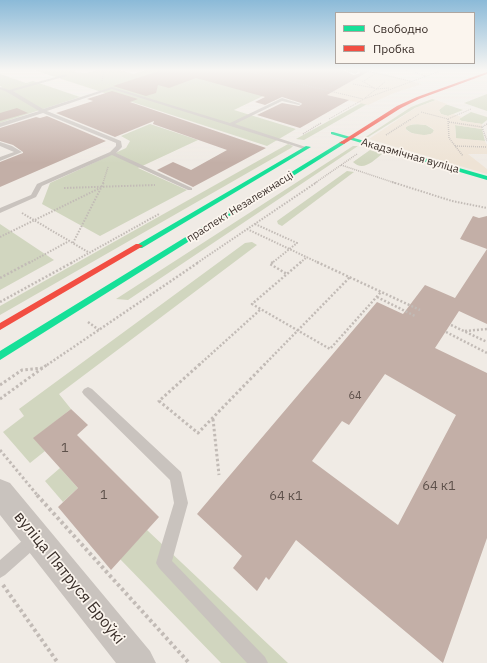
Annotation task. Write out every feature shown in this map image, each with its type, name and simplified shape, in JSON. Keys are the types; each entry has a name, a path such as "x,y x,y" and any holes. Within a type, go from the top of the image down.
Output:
{"main road":[{"name":"праспект Незалежнасці","path":"0,356 399,107 412,101"},
{"name":"праспект Незалежнасці","path":"0,327 346,125"},
{"name":"Акадэмічная вуліца","path":"326,137 350,138 487,178"}],"street":[{"name":"вуліца Пятруся Броўкі","path":"0,493 138,663"}],"lane":[{"path":"0,211 34,196 39,185 112,153 119,147 119,142 43,111 26,101"},
{"path":"0,125 73,101"},
{"path":"155,101 306,148"},
{"path":"232,124 278,101"},
{"path":"289,101 299,104"},
{"path":"0,144 19,152 0,159"},
{"path":"0,150 10,147"},
{"path":"112,153 190,189"},
{"path":"88,392 176,477 181,503 164,563 259,663"},
{"path":"0,570 36,538"}],"path":[{"path":"383,136 426,109"},
{"path":"449,121 471,109"},
{"path":"421,112 449,121 482,127 487,124"},
{"path":"449,121 449,138 466,159"},
{"path":"482,127 487,141"},
{"path":"454,146 487,147"},
{"path":"0,399 44,367 359,152"},
{"path":"73,243 102,187 112,153"},
{"path":"340,165 452,201 487,208"},
{"path":"37,189 165,185 190,189"},
{"path":"0,237 102,187"},
{"path":"11,206 88,253"},
{"path":"255,224 297,243 270,264 287,274"},
{"path":"247,229 420,310"},
{"path":"0,278 69,241"},
{"path":"307,257 252,304 335,352"},
{"path":"261,309 159,401 198,433 350,277"},
{"path":"330,349 381,292"},
{"path":"376,296 415,316"},
{"path":"93,325 99,330"},
{"path":"451,325 487,342"},
{"path":"464,331 487,329"},
{"path":"446,332 487,353"},
{"path":"0,385 22,370 44,367"},
{"path":"212,418 219,475"},
{"path":"0,450 51,512 189,663"},
{"path":"0,580 58,663"}],"green space":[{"path":"0,101 68,101 0,123"},
{"path":"129,101 253,101 234,110 296,129 267,146"},
{"path":"427,101 434,101 415,108 365,139 364,138 411,107"},
{"path":"469,101 487,101 487,111 464,103"},
{"path":"363,102 369,103 304,140 296,139"},
{"path":"445,104 463,110 448,116 441,114 439,110"},
{"path":"471,112 487,117 487,120 482,124 461,121 459,119"},
{"path":"150,124 198,140 138,168 187,190 100,236 42,204 50,183 126,148 130,141 121,136"},
{"path":"408,125 426,125 434,130 433,133 419,135 411,133 405,128"},
{"path":"455,125 482,129 485,141 456,139"},
{"path":"288,144 293,146 0,315 0,306"},
{"path":"353,146 358,146 128,300 116,299"},
{"path":"370,150 382,154 364,166 357,165 353,162"},
{"path":"347,171 354,172 282,226 278,224 277,221"},
{"path":"0,224 54,260 0,290"},
{"path":"252,242 257,245 59,394 71,409 34,438 45,451 30,463 3,432 24,416 19,409 245,243"},
{"path":"60,468 78,488 63,502 45,481"},
{"path":"147,530 288,663 221,663 120,559"}],"shaded area":[{"path":"351,101 377,101 368,105"},
{"path":"434,101 439,101 447,104 439,110 441,114 448,116 453,114 462,117 459,119 462,121 482,124 482,129 455,125 456,138 485,141 487,145 487,154 468,154 487,169 487,174 369,139 415,108","holes":["413,124 426,125 434,131 431,134 424,135 411,133 406,130 406,127"]}],"building":[{"path":"93,101 133,101 130,102 266,148 193,187 157,170 173,162 191,170 227,150 153,124 154,121 115,137 56,113"},
{"path":"257,101 274,101 265,105 255,102"},
{"path":"294,101 347,101 300,128 257,115 282,103 299,106 302,104"},
{"path":"17,108 28,113 0,121 0,113"},
{"path":"47,116 106,141 0,187 0,162 23,152 13,145 0,141 0,128 36,117 40,118"},
{"path":"473,216 479,218 487,216 487,249 460,239"},
{"path":"487,249 487,324 459,311 435,348 487,373 487,538 443,663 296,540 269,580 266,577 257,591 233,568 242,556 197,514 377,302 403,314 425,285 455,298","holes":["385,374 456,415 398,525 312,461 342,421 349,425"]},
{"path":"71,409 88,425 77,435 159,517 111,570 58,507 78,488 33,438"}],"traffic: fast":[{"path":"333,133 487,178"},
{"path":"0,356 342,143"},
{"path":"139,246 308,147"}],"traffic: jam":[{"path":"342,143 399,107 412,101"},
{"path":"0,327 139,246"}]}
